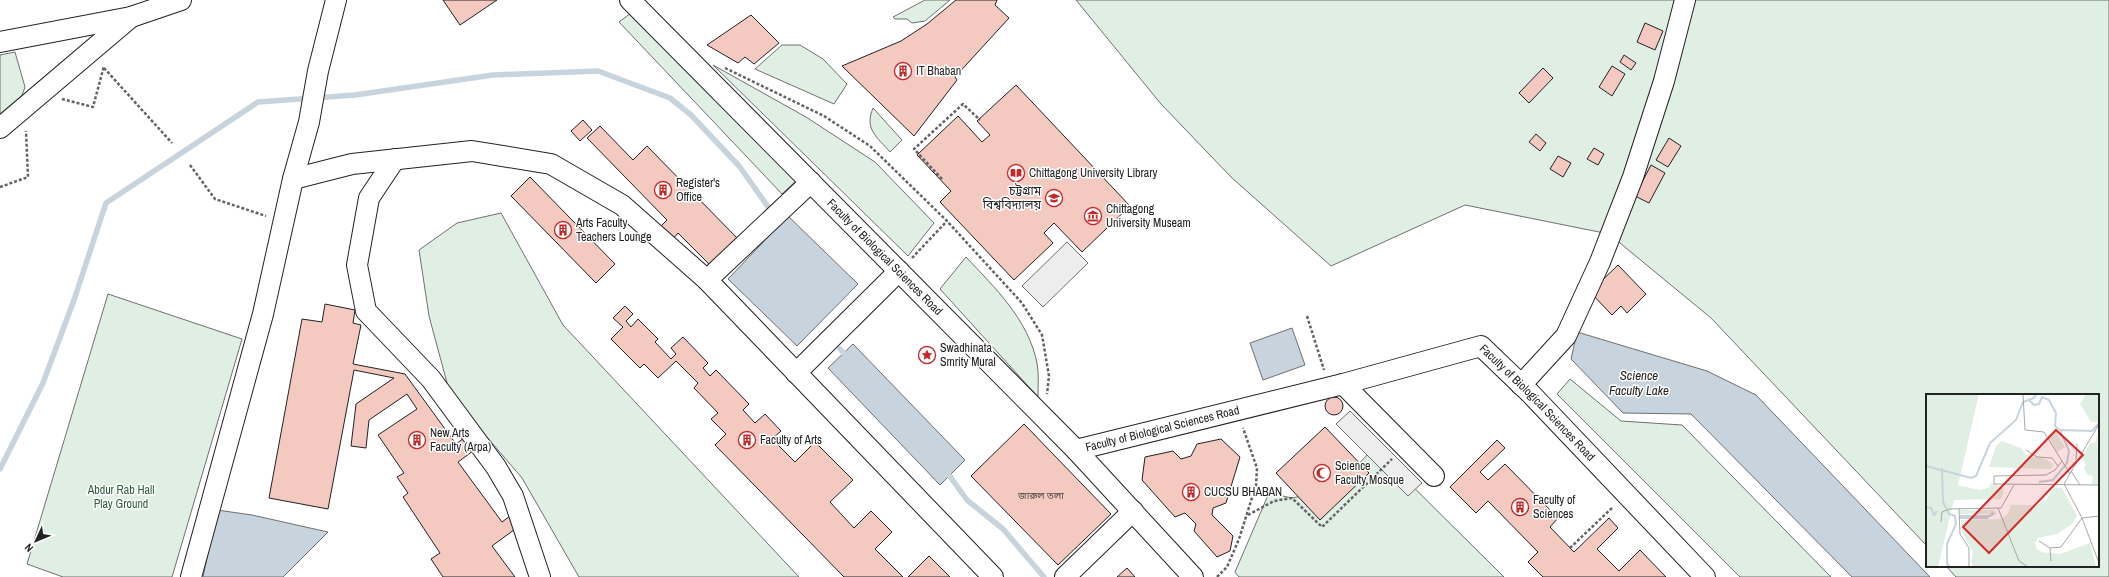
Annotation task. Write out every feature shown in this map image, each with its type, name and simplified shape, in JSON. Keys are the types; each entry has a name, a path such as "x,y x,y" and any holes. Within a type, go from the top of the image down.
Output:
{"street":[{"path":"0,42 131,17 181,0"},
{"path":"191,577 263,314 293,180 309,122 318,71 336,0"},
{"name":"Faculty of Biological Sciences Road","path":"630,0 1076,450 1336,386 1481,346 1521,385 1705,577"},
{"path":"1521,385 1566,336 1600,262 1633,177 1664,82 1685,0"},
{"path":"0,128 131,17"},
{"path":"293,180 352,164 472,151 551,164 622,205 707,280 993,577"},
{"path":"395,159 369,198 357,265 366,311 431,379 496,467 513,496 540,577"},
{"path":"707,280 765,227 811,182"},
{"path":"796,372 899,271"},
{"path":"1336,386 1434,476"},
{"path":"1076,450 1192,577"},
{"path":"1065,577 1133,512"}],"path":[{"path":"40,94 93,108 112,34"},
{"path":"724,67 824,116 870,146 947,221 1022,303 1042,335 1049,376 1044,418"},
{"path":"103,68 172,143"},
{"path":"942,179 914,149 964,104 980,120"},
{"path":"0,187 28,177 25,106"},
{"path":"190,165 215,198 283,222"},
{"path":"899,271 947,221"},
{"path":"1307,316 1336,386"},
{"path":"1217,577 1227,566 1248,515 1256,486 1257,468 1236,410"},
{"path":"1248,515 1274,501 1292,498 1322,527 1404,447"},
{"path":"1570,548 1626,494"}],"green space":[{"path":"925,0 950,0 925,21 912,23 907,19 895,19 893,17"},
{"path":"1076,0 2109,0 2109,577 1956,577 1947,567 2099,567 2099,394 1926,394 1926,545 1711,318 1609,234 1465,205 1331,266 1231,177 1161,104"},
{"path":"635,10 798,179 782,194 619,22"},
{"path":"782,45 800,45 823,59 847,84 834,104 755,69"},
{"path":"15,52 25,87 20,101 0,118 0,55"},
{"path":"713,65 806,117 875,162 934,223 908,256"},
{"path":"873,108 902,140 890,152 873,132 871,127 870,122"},
{"path":"501,213 563,325 799,577 579,577 522,478 450,394 429,316 419,250 457,223"},
{"path":"966,257 1009,305 1026,332 1033,347 1037,363 1038,397 940,289"},
{"name":"Abdur Rab Hall Play Ground","path":"108,294 242,339 172,577 63,577 27,564"},
{"path":"1570,379 1621,421 1682,425 1831,577 1740,577 1557,394"},
{"path":"1374,448 1504,577 1239,577 1235,572 1269,493 1292,498 1334,489"}],"shaded area":[{"path":"1067,242 1088,263 1043,307 1022,286"},
{"path":"1350,411 1422,483 1408,496 1336,424"}],"water":[{"path":"788,216 858,284 797,346 728,279"},
{"path":"1292,328 1305,365 1263,380 1250,343"},
{"name":"Science Faculty Lake","path":"1577,332 1707,371 1756,395 1930,577 1852,577 1691,414 1623,413 1571,359"},
{"path":"853,344 965,460 940,485 828,368"},
{"path":"217,510 252,515 328,532 283,577 203,577"}],"building":[{"path":"443,0 497,0 460,25"},
{"name":"IT Bhaban","path":"956,0 997,0 995,5 1009,18 955,77 957,80 914,136 842,66 901,41 927,24"},
{"path":"751,15 779,43 754,64 745,57 738,63 707,45"},
{"path":"1645,23 1663,31 1655,50 1637,42"},
{"path":"1624,55 1636,63 1631,70 1620,62"},
{"path":"1612,66 1625,74 1612,96 1599,87"},
{"path":"1543,68 1553,78 1529,103 1519,93"},
{"name":"Chittagong University Library","path":"1016,85 1130,206 1082,252 1054,223 1044,233 1053,243 1014,280 940,202 951,191 917,155 958,116 982,142 990,135 977,121"},
{"path":"583,120 592,130 580,141 571,131"},
{"name":"Register's Office","path":"600,126 633,160 647,146 739,240 712,267 678,233 672,240 660,227 667,220 587,138"},
{"path":"1536,134 1546,143 1540,151 1529,142"},
{"path":"1669,138 1681,146 1668,167 1656,160"},
{"path":"1594,148 1604,154 1598,165 1587,159"},
{"path":"1558,156 1571,163 1563,177 1550,169"},
{"path":"1651,165 1665,173 1649,203 1635,196"},
{"name":"Arts Faculty Teachers Lounge","path":"530,177 615,264 596,283 511,196"},
{"path":"1618,265 1646,294 1627,313 1621,306 1612,315 1590,292"},
{"name":"New Arts Faculty (Arpa)","path":"325,304 355,310 353,323 361,325 353,364 405,374 456,444 468,435 477,448 458,462 502,522 514,513 522,524 492,546 515,577 443,577 431,559 440,553 403,497 408,493 397,477 404,473 378,435 417,409 407,394 369,420 366,448 351,446 356,404 394,378 354,370 328,509 269,498 302,319 322,322"},
{"name":"Faculty of Arts","path":"625,306 633,314 626,321 631,327 638,319 658,339 655,342 671,359 676,354 671,348 683,337 708,363 703,368 710,376 716,370 749,404 743,410 755,423 765,414 781,431 772,439 795,462 815,442 853,480 830,502 854,528 871,511 892,532 875,549 903,577 844,577 715,445 726,434 711,419 718,413 694,388 698,383 676,361 658,378 644,364 640,368 611,339 623,327 613,318"},
{"path":"1334,397 1340,400 1343,406 1340,412 1334,415 1328,412 1325,406 1328,400"},
{"path":"1024,424 1111,514 1058,565 971,476"},
{"name":"Science Faculty Mosque","path":"1325,427 1369,473 1320,520 1276,473"},
{"name":"CUCSU BHABAN","path":"1221,439 1240,457 1226,503 1213,508 1212,515 1233,536 1230,551 1217,557 1194,531 1196,524 1185,513 1175,517 1142,480 1145,457 1173,451 1181,459 1191,456 1197,444"},
{"name":"Faculty of Sciences","path":"1497,440 1505,448 1480,472 1488,480 1505,464 1558,518 1550,527 1574,552 1609,518 1618,528 1597,549 1619,571 1640,550 1666,577 1543,577 1528,562 1538,552 1488,501 1476,513 1450,487"},
{"path":"929,556 950,577 908,577"},
{"path":"1127,568 1135,577 1117,577"}],"waterway":[{"path":"0,469 43,383 74,300 106,203 258,102 355,95 493,75 598,71 670,98 691,115 740,167 773,214"},
{"path":"840,349 848,358"},
{"path":"946,471 967,500 1003,529 1044,577"}],"place":[{"name":"IT Bhaban","path":"903,71"},
{"name":"Chittagong University Library","path":"1016,173"},
{"name":"Register's Office","path":"663,190"},
{"name":"চট্টগ্রাম বিশ্ববিদ্যালয়","path":"1054,198"},
{"name":"Chittagong University Museam","path":"1093,216"},
{"name":"Arts Faculty Teachers Lounge","path":"563,230"},
{"name":"Swadhinata Smrity Mural","path":"927,355"},
{"name":"New Arts Faculty (Arpa)","path":"417,440"},
{"name":"Faculty of Arts","path":"747,440"},
{"name":"Science Faculty Mosque","path":"1322,473"},
{"name":"CUCSU BHABAN","path":"1191,492"},
{"name":"Faculty of Sciences","path":"1520,507"}]}
